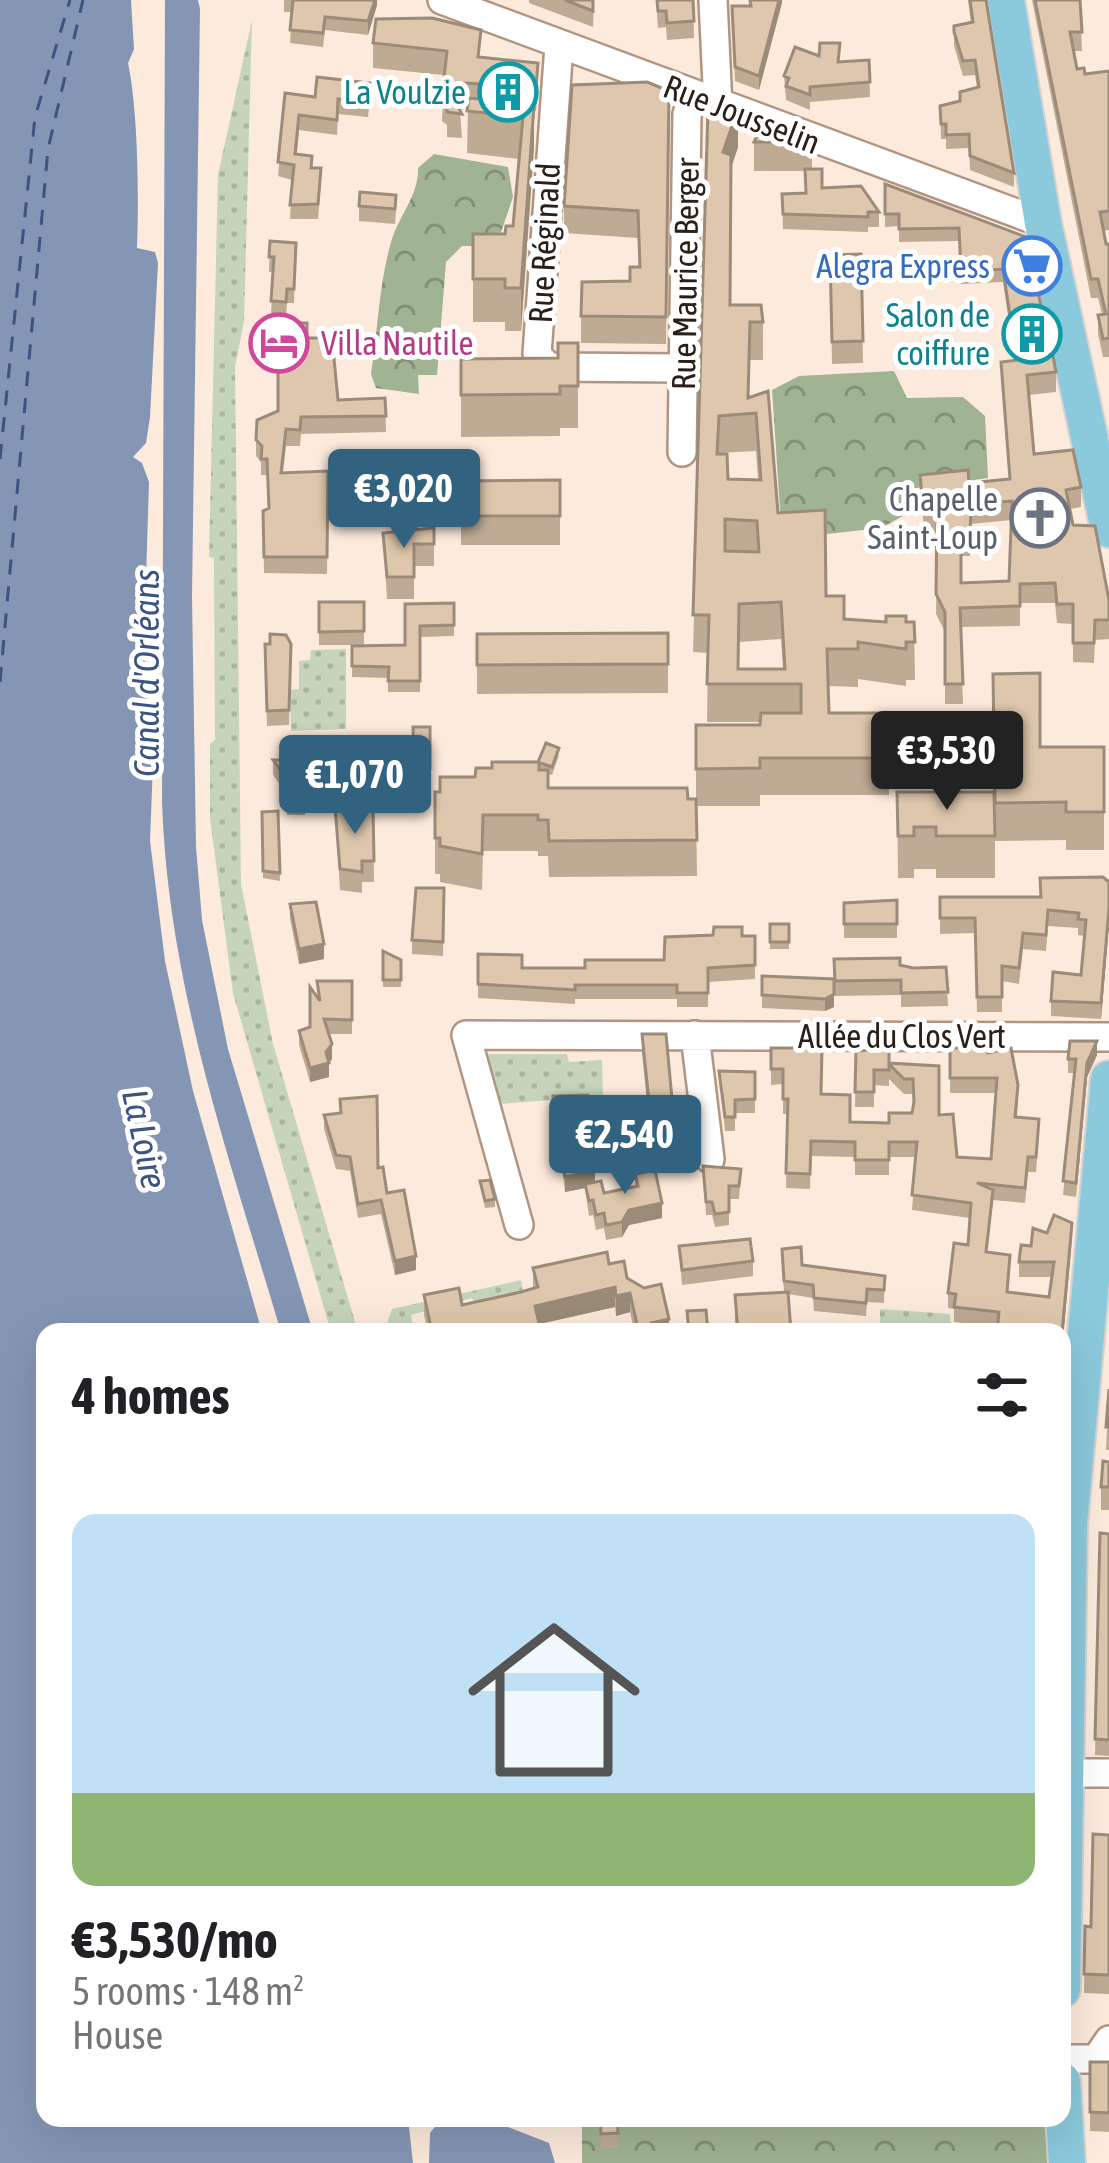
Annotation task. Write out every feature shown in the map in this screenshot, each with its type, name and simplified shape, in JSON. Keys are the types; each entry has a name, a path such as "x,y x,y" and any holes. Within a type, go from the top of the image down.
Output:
{"main road":[{"path":"1006,0 1043,223 1109,530"},
{"path":"1018,0 1108,491"},
{"path":"1043,223 1057,244 1108,491"},
{"path":"1095,1339 1109,1078"},
{"path":"1071,1510 1109,1231"},
{"path":"1065,2127 1067,2163"}],"street":[{"name":"Rue Jousselin","path":"442,0 1043,223"},
{"name":"Rue Maurice Berger","path":"682,452 687,114 706,101 713,0"},
{"name":"Rue Réginald","path":"559,45 541,130 538,354 548,367 684,368"},
{"name":"Allée du Clos Vert","path":"519,1225 466,1035 1109,1037"},
{"path":"695,1035 710,1159"},
{"path":"1071,1773 1109,1773"},
{"path":"1071,2059 1096,2060 1109,2040"}],"green space":[{"path":"252,20 244,321 235,367 241,884 273,1044 355,1323 328,1323 233,993 210,818 210,744 215,740 214,558 209,557 218,175"},
{"path":"434,154 508,167 513,197 500,235 480,246 462,246 446,262 437,375 418,375 419,394 376,388 371,374 388,255 416,186 418,168"},
{"path":"894,371 907,398 963,397 985,416 988,478 910,489 903,516 881,528 782,539 772,390 799,376"},
{"path":"346,649 346,729 291,731 290,690 299,689 299,661 310,660 311,650"},
{"path":"484,1054 567,1054 569,1062 602,1060 603,1096 499,1104"},
{"path":"521,1280 524,1299 476,1309 472,1298 411,1315 412,1323 387,1323 392,1309"},
{"path":"880,1309 950,1314 951,1323 880,1323"},
{"path":"582,2127 1047,2127 1049,2163 582,2163"}],"water":[{"name":"La Loire","path":"0,0 131,0 134,49 128,63 137,153 137,248 155,252 158,263 150,417 146,443 133,457 142,463 149,482 146,578 153,608 146,625 145,663 153,763 150,841 165,961 193,1091 259,1323 36,1323 36,2127 409,2127 413,2163 0,2163"},
{"path":"165,0 198,0 192,597 196,847 202,920 228,1049 310,1323 278,1323 222,1136 176,938 162,802"},
{"path":"435,2127 508,2127 549,2143 555,2163 429,2163 430,2133"}],"building":[{"path":"293,0 375,0 368,21 325,17 323,33 290,30"},
{"path":"565,0 593,0 593,11"},
{"path":"657,0 693,0 694,21 667,23 666,11 658,11"},
{"path":"750,0 779,0 759,76 735,67 732,6 751,6"},
{"path":"970,0 986,0 1014,173 970,156 969,134 946,135 946,124 941,124 940,106 960,101 960,92 979,87 975,60 963,61 954,32 954,26 973,22"},
{"path":"1035,0 1080,0 1082,32 1070,32 1077,69 1084,68 1085,74 1109,71 1109,211 1100,212 1109,244 1109,338 1103,339 1098,315 1106,314 1098,279 1091,279"},
{"path":"432,18 481,30 478,57 538,63 536,87 463,83 453,98 462,114 447,112 448,101 442,96 447,51 373,43 376,19"},
{"path":"820,43 840,43 838,62 869,60 870,82 810,87 810,95 786,86 789,78 784,76 795,47 819,56"},
{"path":"317,77 370,83 368,103 338,99 337,120 299,115 295,154 312,156 311,168 321,168 318,204 290,205 294,165 278,162 285,93 315,97"},
{"path":"647,82 669,91 666,317 581,316 582,282 630,281 630,267 640,267 638,211 564,206 572,85"},
{"path":"469,98 534,105 521,288 505,288 505,279 473,279 473,234 505,234 506,226 513,226 523,117 467,111"},
{"path":"708,108 738,109 723,152 731,155 730,305 761,305 763,322 750,322 748,398 768,391 778,513 825,510 826,596 844,596 844,619 886,622 886,616 906,616 906,622 914,622 915,642 906,642 906,649 858,642 858,649 827,649 829,713 889,713 889,758 760,758 760,768 696,769 696,725 760,725 761,713 801,713 801,684 707,684 709,615 693,615","holes":["756,413 761,480 728,479 727,454 717,454 719,416","725,519 757,521 759,552 725,551","781,602 785,669 738,669 739,604"]},
{"path":"763,123 812,141 812,142 754,142"},
{"path":"805,169 822,169 822,188 861,186 879,212 868,212 868,217 783,214 782,194 806,193"},
{"path":"885,184 1026,237 1046,329 1013,336 1003,269 961,272 959,228 899,229 899,214 885,214"},
{"path":"360,192 396,195 395,209 359,206"},
{"path":"270,241 296,243 294,289 287,289 286,302 271,301 274,257 269,257"},
{"path":"861,254 863,341 832,342 830,255"},
{"path":"278,323 307,323 307,338 332,338 338,400 385,398 386,416 301,417 300,430 286,429 281,473 328,471 327,557 264,557 267,459 261,459 262,446 256,440 257,420 278,411"},
{"path":"558,343 578,343 578,386 560,386 560,394 461,395 461,359 558,358"},
{"path":"1053,356 1056,372 1027,375 1034,454 1073,450 1081,487 1066,490 1073,525 1095,526 1109,620 1095,620 1094,643 1073,643 1073,604 1057,604 1055,583 1020,584 1020,606 960,608 963,684 945,684 945,612 936,594 937,512 924,513 920,475 968,470 969,483 1010,479 1001,362","holes":["1012,501 1009,581 961,583 961,537 970,536 971,504"]},
{"path":"560,480 560,516 461,516 461,481"},
{"path":"434,528 434,544 414,544 414,577 387,577 383,533"},
{"path":"319,602 364,602 364,631 319,632"},
{"path":"454,603 454,625 420,626 420,681 388,681 389,667 352,666 352,646 405,645 405,604"},
{"path":"668,633 668,664 477,665 477,634"},
{"path":"270,634 286,635 291,644 289,710 267,711 265,644 270,644"},
{"path":"1040,673 1040,747 1104,747 1104,812 1066,812 1066,802 995,803 993,674"},
{"path":"413,727 430,727 430,768 414,769"},
{"path":"546,743 559,748 552,767 538,762"},
{"path":"273,760 316,760 320,771 313,786 305,786 305,800 287,800 287,779"},
{"path":"492,762 539,762 539,770 548,770 548,788 687,788 688,799 696,799 697,840 549,841 548,820 538,820 538,815 483,815 482,854 440,846 440,838 435,838 435,792 440,792 440,777 475,777 476,768 492,768"},
{"path":"897,792 994,792 995,836 936,836 936,827 914,827 914,836 898,836"},
{"path":"335,807 373,807 374,861 362,861 362,872 340,869"},
{"path":"278,811 280,873 263,871 262,812"},
{"path":"1103,877 1109,882 1109,908 1101,1003 1051,1001 1053,972 1081,975 1086,920 1078,919 1079,913 1048,910 1046,935 1023,933 1019,968 1002,966 1002,997 977,997 975,918 940,918 940,897 1041,897 1040,878"},
{"path":"416,888 444,888 443,942 412,940"},
{"path":"897,900 897,924 844,924 844,903"},
{"path":"316,902 324,944 299,949 290,904"},
{"path":"770,924 789,924 789,942 770,942"},
{"path":"714,927 742,927 742,936 755,936 755,965 708,968 708,993 677,993 677,985 575,985 575,990 478,984 478,954 522,955 522,968 585,968 585,960 664,960 665,937 713,935"},
{"path":"383,951 401,960 401,980 383,980"},
{"path":"900,958 900,965 913,968 946,967 948,992 901,993 901,980 835,981 834,959"},
{"path":"762,976 834,979 834,994 825,999 762,995"},
{"path":"317,981 352,981 352,1020 324,1019 332,1044 326,1052 329,1063 310,1068 299,1031 310,1027 310,987 320,1001"},
{"path":"642,1034 666,1034 673,1110 688,1108 691,1135 663,1139 652,1131"},
{"path":"1070,1041 1097,1041 1087,1063 1076,1183 1063,1181 1076,1059 1068,1059"},
{"path":"771,1048 822,1048 821,1094 850,1095 850,1122 889,1123 889,1113 912,1113 913,1079 904,1079 889,1064 889,1070 874,1070 874,1092 855,1092 856,1051 889,1049 889,1063 939,1066 939,1115 953,1114 957,1157 991,1159 997,1078 950,1078 950,1048 988,1048 988,1053 1011,1048 1018,1085 1015,1117 1039,1119 1036,1157 1028,1157 1025,1188 977,1183 993,1190 986,1252 1010,1255 1007,1292 1049,1297 1054,1262 1019,1262 1021,1245 1031,1246 1033,1228 1047,1233 1054,1215 1072,1223 1063,1323 998,1323 999,1312 954,1307 956,1294 948,1293 954,1243 968,1245 971,1203 912,1195 917,1142 889,1142 889,1160 855,1160 855,1142 811,1141 810,1174 786,1173 788,1099 783,1099 783,1069 771,1069"},
{"path":"719,1071 755,1072 755,1099 735,1100 735,1117 725,1117"},
{"path":"588,1095 595,1171 565,1177 559,1128 554,1129 553,1096"},
{"path":"377,1096 378,1168 383,1167 387,1193 404,1190 416,1256 395,1261 381,1200 358,1204 350,1157 336,1155 324,1115 341,1113 340,1099"},
{"path":"703,1166 741,1169 739,1186 729,1186 729,1212 715,1214 712,1202 706,1202"},
{"path":"655,1170 662,1203 629,1210 622,1222 606,1225 604,1213 596,1215 585,1184 601,1181 604,1193 638,1186 635,1174"},
{"path":"490,1180 495,1199 485,1201 480,1181"},
{"path":"750,1239 753,1261 682,1270 679,1246"},
{"path":"801,1247 802,1265 885,1276 884,1290 867,1289 866,1303 814,1298 813,1285 784,1281 782,1249"},
{"path":"607,1252 609,1264 624,1261 627,1278 644,1288 661,1284 669,1319 637,1323 630,1293 616,1296 615,1287 535,1306 539,1323 430,1323 424,1295 459,1288 462,1305 521,1292 538,1287 533,1268"},
{"path":"788,1292 790,1323 737,1323 735,1295"},
{"path":"706,1310 707,1323 688,1323 687,1311"},
{"path":"1103,1461 1109,1462 1109,1487 1101,1487"},
{"path":"1100,1533 1109,1534 1109,1740 1095,1739"},
{"path":"1093,1834 1109,1835 1109,1975 1084,1974 1085,1926 1091,1927"},
{"path":"1090,2062 1109,2062 1109,2113 1090,2112"},
{"path":"601,2127 618,2127 618,2133 601,2134"}],"ferry route":[{"path":"0,459 35,117 70,0"},
{"path":"0,682 48,149 83,0"}],"place":[{"name":"La Voulzie","path":"508,92"},
{"name":"Alegra Express","path":"1032,266"},
{"name":"Salon de coiffure","path":"1032,334"},
{"name":"Villa Nautile","path":"279,343"},
{"name":"Chapelle Saint-Loup","path":"1040,518"}],"water label":[{"name":"Canal d'Orléans","path":"146,673"}]}
